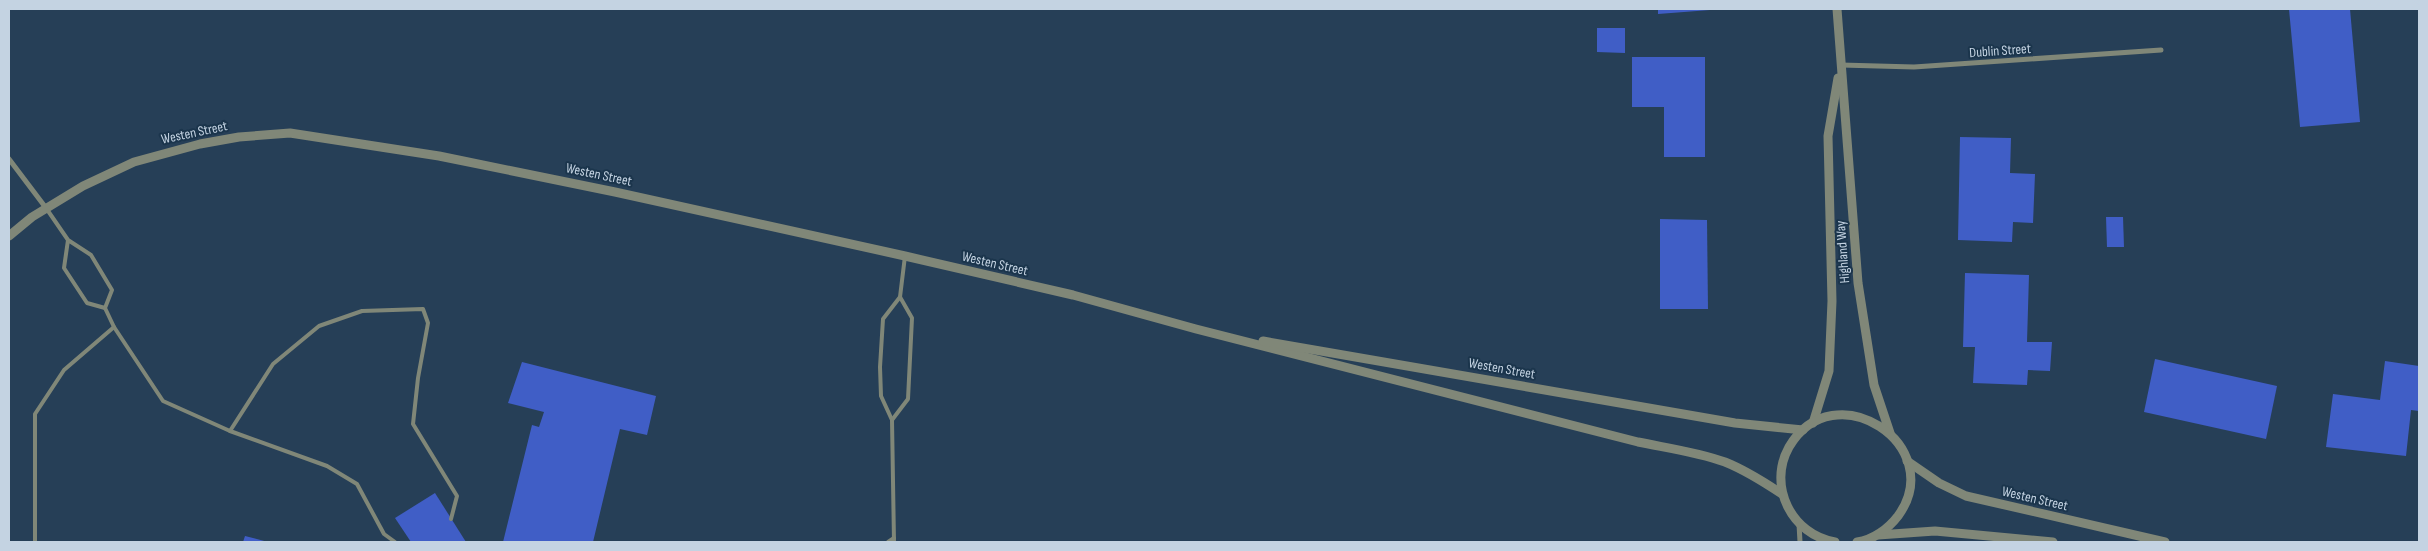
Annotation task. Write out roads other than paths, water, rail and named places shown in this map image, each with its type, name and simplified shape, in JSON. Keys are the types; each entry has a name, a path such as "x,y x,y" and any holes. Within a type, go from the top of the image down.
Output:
{"street":[{"name":"Highland Way","path":"1837,9 1858,283 1874,385 1890,433"},
{"name":"Dublin Street","path":"1840,65 1914,67 2161,50"},
{"name":"Highland Way","path":"1813,423 1829,371 1832,301 1828,136 1840,65"},
{"name":"Westen Street","path":"9,236 46,208 105,175 160,154 239,137 290,133 459,160 616,192 1073,295 1196,329 1638,442 1697,454 1732,466 1782,494"},
{"path":"9,159 46,208"},
{"name":"Westen Street","path":"1196,329 1735,423 1803,430"},
{"path":"1836,542 1812,535 1799,524 1789,510 1782,494 1780,477 1783,461 1790,446 1803,430 1828,416 1845,414 1877,423 1890,433 1900,446 1907,461 1910,478 1908,495 1902,511 1892,524 1876,539"},
{"name":"Westen Street","path":"1907,461 1939,482 1966,496 2164,542"},
{"path":"1799,524 1800,542"},
{"path":"1857,542 1935,531 2052,542"}],"lane":[{"path":"46,208 68,240 91,255 112,290 105,308 114,327 163,402 230,431 327,466 358,484 384,534 395,542"},
{"path":"68,240 64,268 87,303 105,308"},
{"path":"888,542 894,540 892,420 881,396 882,328 883,319 900,297 905,256"},
{"path":"892,420 908,399 912,318 900,297"},
{"path":"230,431 273,364 319,326 362,311 423,309 428,324 418,378 414,424 457,496 451,519"},
{"path":"35,542 35,414 64,370 114,327"}]}
